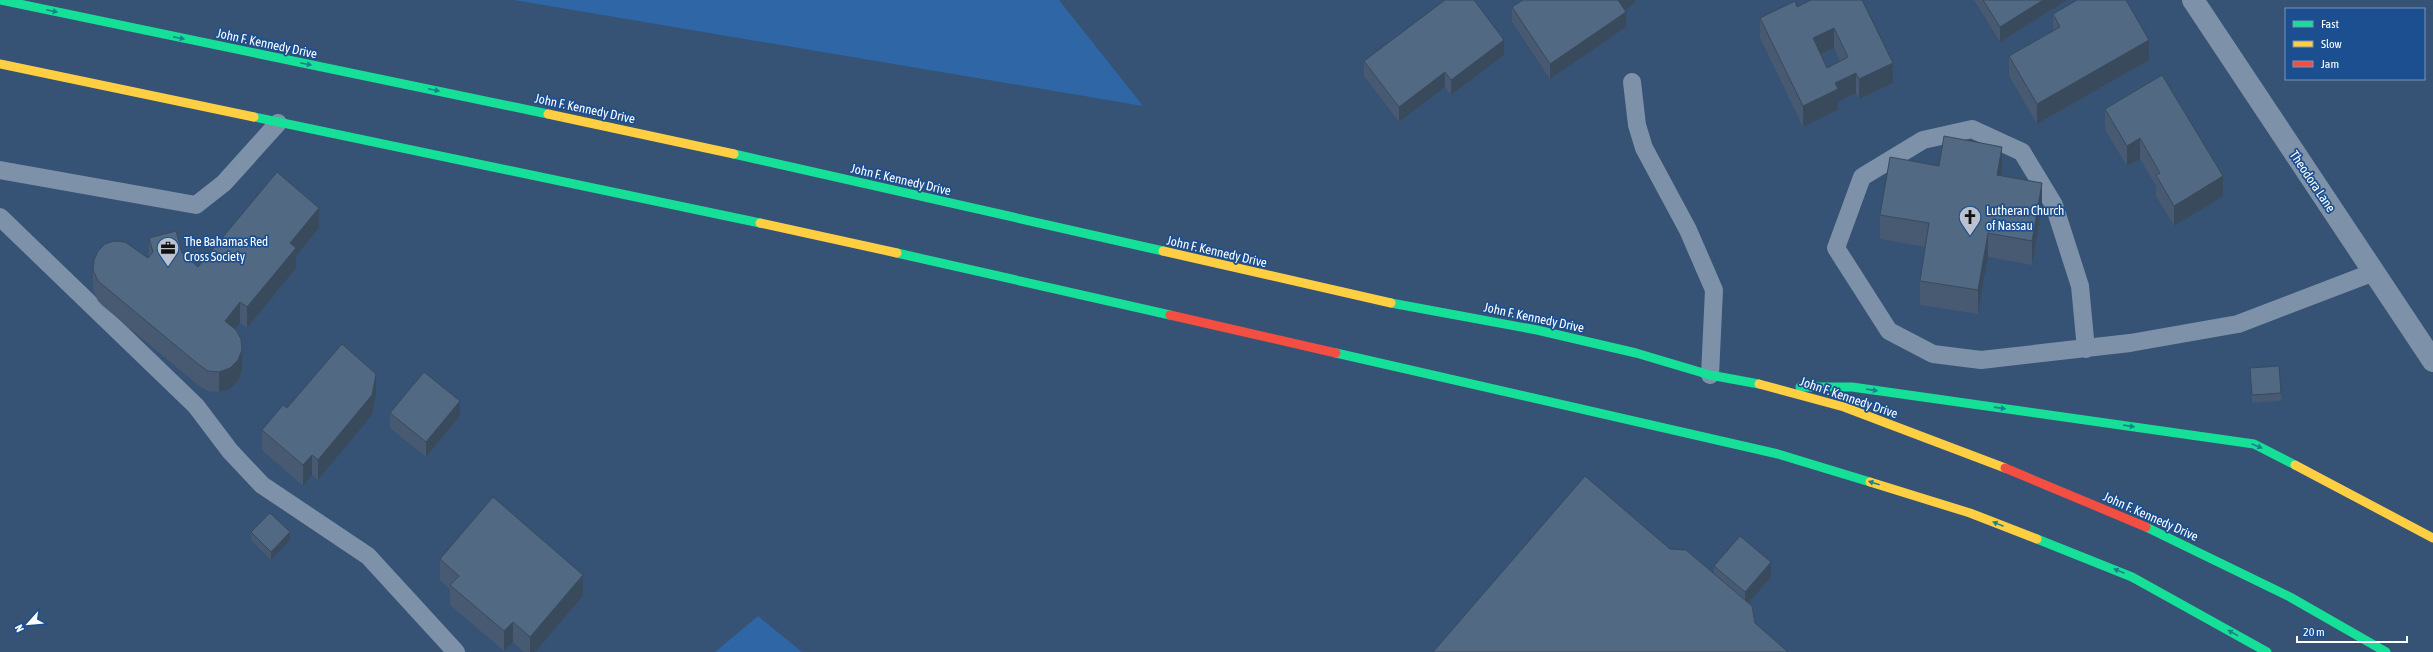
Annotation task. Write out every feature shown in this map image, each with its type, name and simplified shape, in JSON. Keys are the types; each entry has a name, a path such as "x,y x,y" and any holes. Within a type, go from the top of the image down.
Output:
{"highway":[{"name":"John F. Kennedy Drive","path":"0,0 651,135 1381,301 1537,330 1636,353 1710,375 1777,387 1844,407 1988,461 2149,528 2290,597 2386,652"},
{"path":"0,64 854,243 1778,454 1970,513 2132,577 2267,652"},
{"path":"1777,387 1852,387 2254,444 2433,538"}],"street":[{"name":"Theodora Lane","path":"2193,0 2433,361"}],"lane":[{"path":"1632,82 1637,125 1644,148 1688,230 1714,290 1710,375"},
{"path":"0,170 196,205 224,183 278,123"},
{"path":"2086,348 2080,286 2054,205 2022,152 1972,129 1923,140 1862,177 1836,248 1889,331 1933,354 1981,360 2130,343 2238,324 2374,272"},
{"path":"0,217 196,406 230,451 262,485 368,556 456,652"}],"shaded area":[{"path":"514,0 1059,0 1143,106"},
{"path":"758,616 802,652 715,652"}],"building":[{"path":"1445,0 1474,0 1504,40 1451,80 1445,72 1399,107 1364,61"},
{"path":"1523,0 1618,0 1626,12 1550,64 1512,7"},
{"path":"1811,0 1862,0 1893,63 1859,79 1856,73 1835,83 1838,89 1803,106 1760,18 1795,1 1797,7","holes":["1834,28 1848,57 1827,68 1813,38"]},
{"path":"1983,0 2043,0 2000,27"},
{"path":"2077,0 2126,0 2149,40 2037,104 2009,56 2060,27 2053,14"},
{"path":"2162,75 2223,176 2174,206 2156,175 2160,173 2140,138 2127,146 2105,109"},
{"path":"1944,136 2002,147 1997,175 2042,183 2032,241 1988,233 1978,290 1920,281 1929,223 1880,215 1890,157 1939,166"},
{"path":"277,172 319,208 290,243 296,248 247,307 240,302 225,321 236,330 241,339 242,350 238,360 230,368 219,372 208,371 98,281 93,270 94,260 98,251 105,244 114,241 125,242 148,258 153,252 149,238 176,231 182,253 198,267"},
{"path":"342,344 376,374 372,395 318,460 312,455 303,465 262,430 283,405 287,408"},
{"path":"2279,366 2281,393 2252,395 2250,368"},
{"path":"424,372 460,401 426,442 390,413"},
{"path":"1585,476 1670,549 1686,550 1752,606 1755,623 1788,652 1433,652"},
{"path":"493,497 583,575 530,637 513,622 504,631 450,585 459,576 440,559"},
{"path":"270,513 290,532 271,552 251,532"},
{"path":"1740,536 1771,562 1745,592 1714,566"}],"traffic: fast":[{"path":"0,0 548,114"},
{"path":"254,117 760,223"},
{"path":"734,154 1163,251"},
{"path":"897,253 1170,315"},
{"path":"1391,303 1537,330 1636,353 1710,375 1759,384"},
{"path":"1336,353 1778,454 1870,482"},
{"path":"1800,387 1852,387 2254,444 2295,465"},
{"path":"2146,527 2290,597 2386,652"},
{"path":"2037,539 2132,577 2267,652"}],"traffic: slow":[{"path":"0,64 254,117"},
{"path":"548,114 734,154"},
{"path":"760,223 897,253"},
{"path":"1163,251 1391,303"},
{"path":"1759,384 1844,407 2005,468"},
{"path":"2295,465 2433,538"},
{"path":"1870,482 1970,513 2037,539"}],"traffic: jam":[{"path":"1170,315 1336,353"},
{"path":"2005,468 2146,527"}],"place":[{"name":"Lutheran Church of Nassau","path":"1970,236"},
{"name":"The Bahamas Red Cross Society","path":"168,268"}]}
